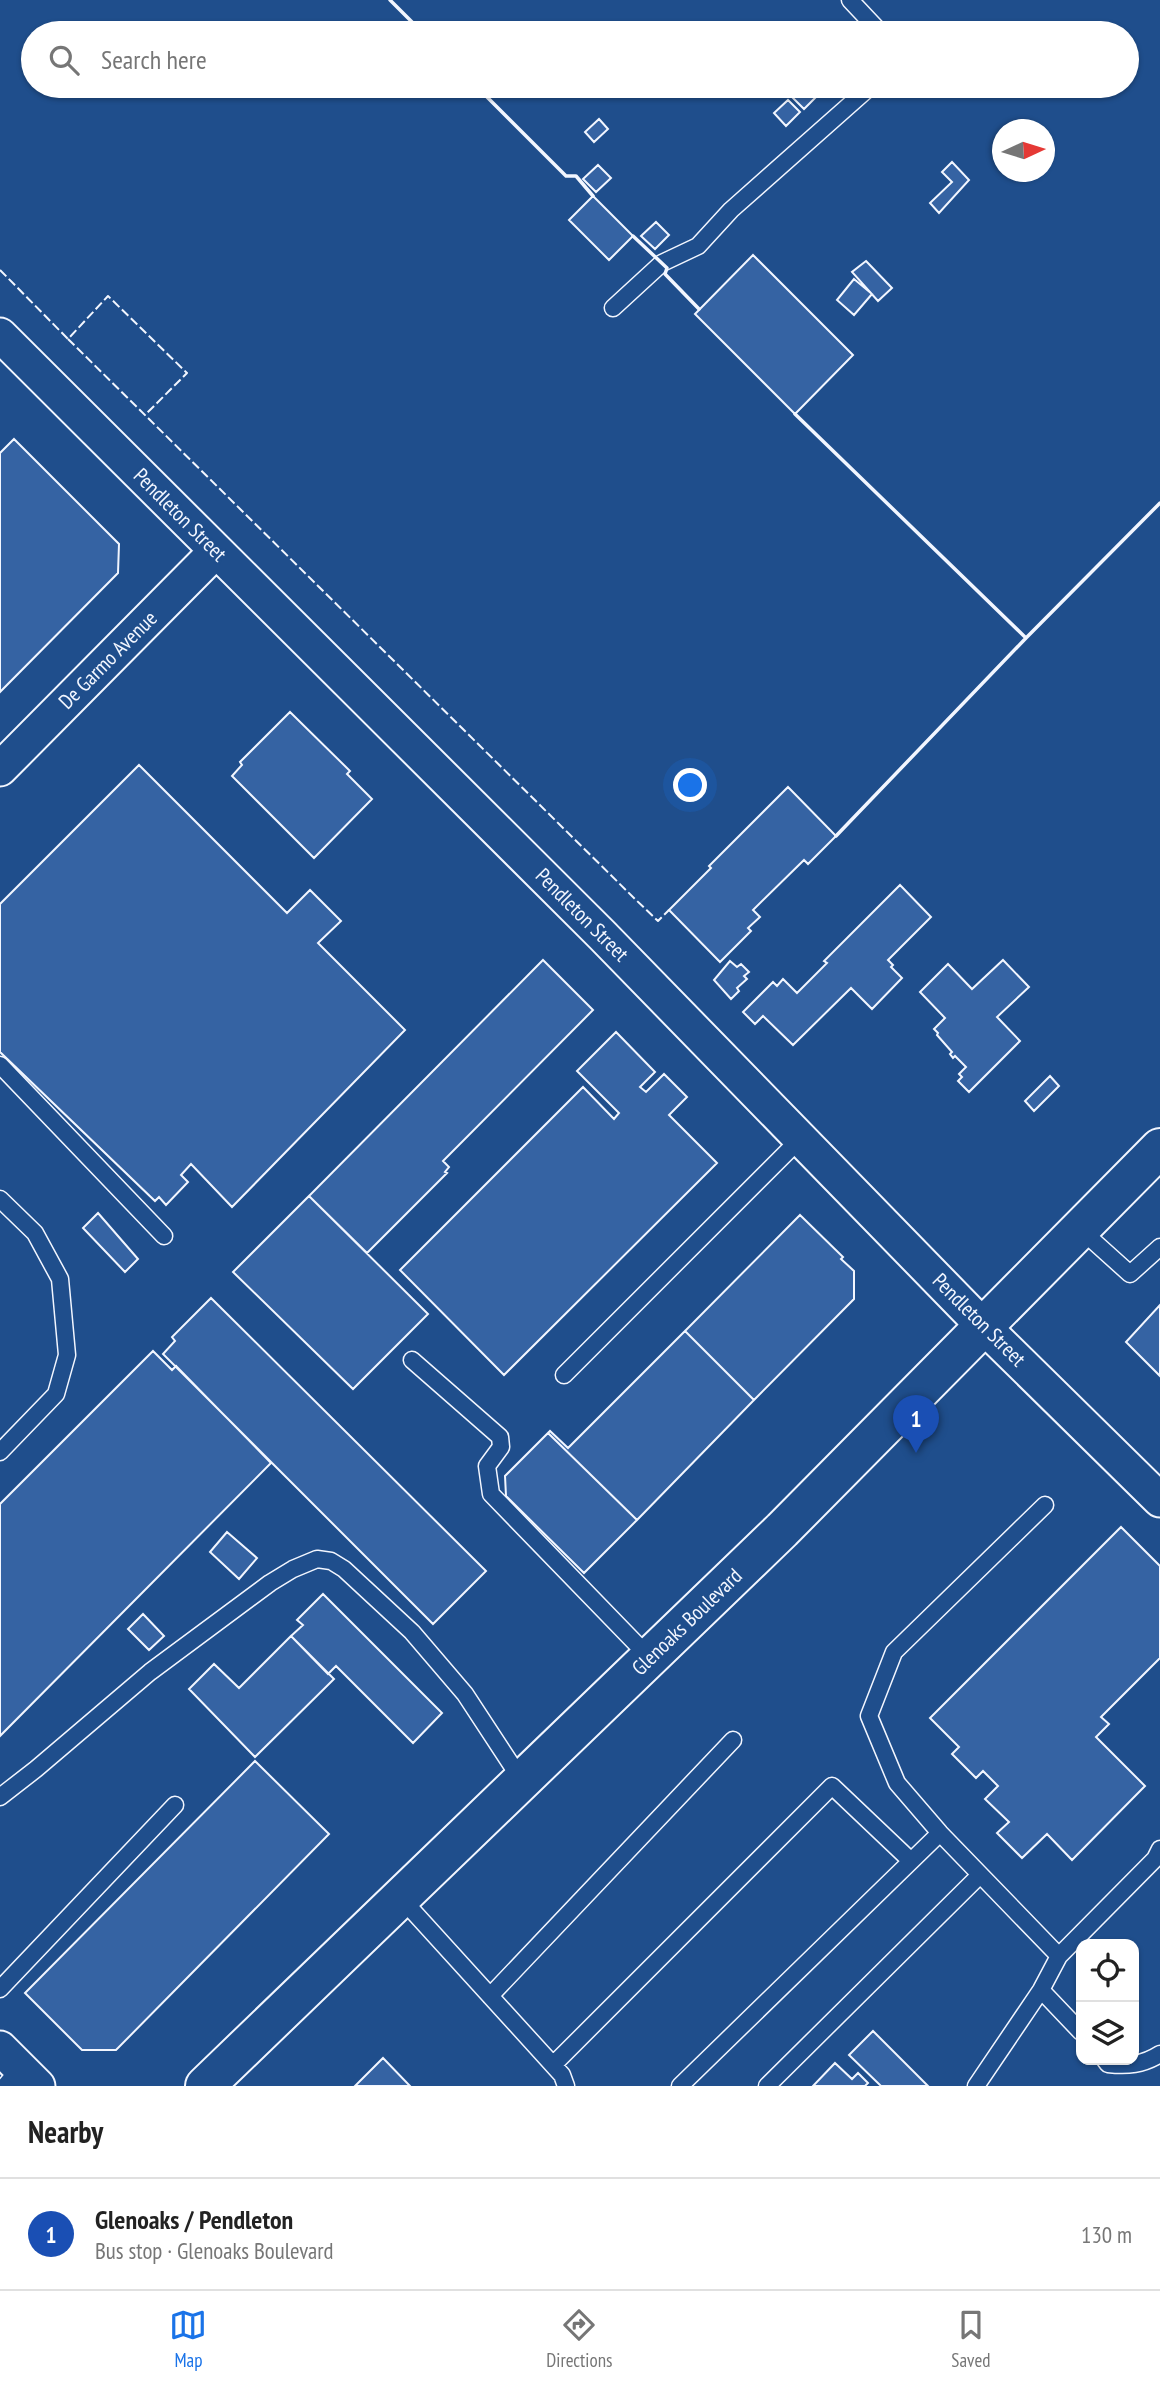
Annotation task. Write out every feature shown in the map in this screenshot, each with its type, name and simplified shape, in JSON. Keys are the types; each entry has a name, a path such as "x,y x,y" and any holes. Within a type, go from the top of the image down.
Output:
{"main road":[{"name":"Glenoaks Boulevard","path":"205,2086 782,1530 1080,1228 1157,1157"}],"street":[{"name":"Pendleton Street","path":"0,335 602,934 983,1326 1160,1500"},
{"name":"De Garmo Avenue","path":"0,769 216,551"}],"lane":[{"path":"850,0 870,21"},
{"path":"612,308 662,264 698,246 731,210 857,98"},
{"path":"0,1065 164,1236"},
{"path":"564,1375 801,1138"},
{"path":"0,1199 35,1233 60,1279 67,1355 56,1394 0,1452"},
{"path":"1080,1228 1130,1275 1160,1247"},
{"path":"412,1360 500,1437 501,1447 487,1466 491,1494 650,1658"},
{"path":"1045,1505 894,1652 869,1716 897,1783 940,1833 1059,1956"},
{"path":"0,1797 161,1664 270,1583 317,1559 331,1561 344,1569 412,1632 465,1694 522,1781"},
{"path":"490,1996 733,1740"},
{"path":"553,2065 832,1786 911,1861"},
{"path":"0,1989 175,1805"},
{"path":"681,2086 940,1833"},
{"path":"976,2086 1041,1990 1059,1956 1155,1859 1160,1849"},
{"path":"766,2086 980,1875"},
{"path":"401,1898 562,2075 566,2086"},
{"path":"1041,1990 1076,2027"},
{"path":"1139,2063 1160,2054"}],"building":[{"path":"793,98 815,98 804,109"},
{"path":"788,100 800,112 786,126 774,113"},
{"path":"599,119 608,129 594,142 585,132"},
{"path":"952,162 969,180 939,213 930,203 952,182 942,172"},
{"path":"598,165 611,178 596,192 583,179"},
{"path":"593,196 633,236 609,260 569,220"},
{"path":"656,222 669,235 655,249 641,236"},
{"path":"753,255 853,355 795,414 695,314"},
{"path":"866,261 892,288 878,301 852,272"},
{"path":"854,279 872,294 854,315 837,300"},
{"path":"14,439 119,544 118,573 0,692 0,453"},
{"path":"290,712 350,771 347,774 372,799 314,858 232,776 242,765 240,762"},
{"path":"139,765 287,913 310,890 341,921 318,943 405,1030 232,1207 191,1164 181,1175 188,1182 166,1205 159,1197 155,1201 0,1052 0,904"},
{"path":"788,787 836,836 808,864 804,860 753,910 760,917 748,928 751,931 720,962 669,910"},
{"path":"900,885 931,917 888,960 902,978 872,1009 851,988 793,1045 763,1016 755,1024 743,1012 773,982 777,986 783,979 797,993 827,963 824,961"},
{"path":"543,960 593,1010 443,1161 449,1167 445,1172 447,1173 367,1253 309,1196"},
{"path":"1003,960 1029,987 997,1017 1020,1041 969,1092 958,1081 962,1077 959,1074 966,1067 955,1056 953,1058 950,1054 952,1052 934,1029 945,1018 920,992 948,964 972,989"},
{"path":"730,961 737,967 741,964 749,972 744,976 747,979 737,988 739,991 731,999 714,980"},
{"path":"616,1032 655,1072 640,1087 646,1092 664,1074 687,1097 669,1115 717,1163 504,1375 400,1270 583,1087 614,1119 619,1113 577,1071"},
{"path":"1050,1076 1059,1086 1034,1111 1025,1101"},
{"path":"309,1196 428,1314 353,1389 233,1272"},
{"path":"98,1213 138,1259 125,1272 83,1228"},
{"path":"800,1215 854,1271 854,1299 754,1400 685,1331"},
{"path":"211,1298 486,1571 433,1624 163,1354 175,1341 172,1337"},
{"path":"1160,1305 1160,1376 1126,1342"},
{"path":"685,1331 754,1400 637,1520 548,1433 550,1431 568,1448"},
{"path":"153,1351 172,1370 176,1366 271,1463 0,1736 0,1504"},
{"path":"548,1433 637,1520 584,1573 506,1496 505,1476"},
{"path":"1121,1527 1160,1566 1160,1658 1101,1717 1109,1724 1096,1737 1145,1786 1072,1860 1047,1834 1022,1858 997,1833 1009,1822 985,1799 998,1786 983,1771 976,1778 952,1754 959,1747 930,1718"},
{"path":"227,1532 257,1558 239,1579 210,1552"},
{"path":"323,1594 442,1713 413,1743 336,1666 328,1674 291,1636 303,1625 297,1620"},
{"path":"143,1614 164,1636 149,1650 128,1629"},
{"path":"291,1636 334,1679 255,1757 189,1689 214,1664 239,1688"},
{"path":"255,1761 329,1834 116,2050 82,2050 25,1993"},
{"path":"873,2031 928,2086 881,2086 849,2055"},
{"path":"383,2058 410,2086 355,2086"},
{"path":"835,2063 852,2079 858,2073 868,2083 865,2086 813,2086"}],"fence":[{"path":"0,270 68,339 108,296 187,373 145,415"},
{"path":"68,339 658,921 669,910"}],"wall":[{"path":"390,0 411,21"},
{"path":"488,98 566,176 576,176 593,196"},
{"path":"633,236 667,268 665,274 699,309"},
{"path":"795,414 1026,638 836,836"},
{"path":"1026,638 1160,503"}],"place":[{"name":"Glenoaks / Pendleton","path":"916,1453"}]}
